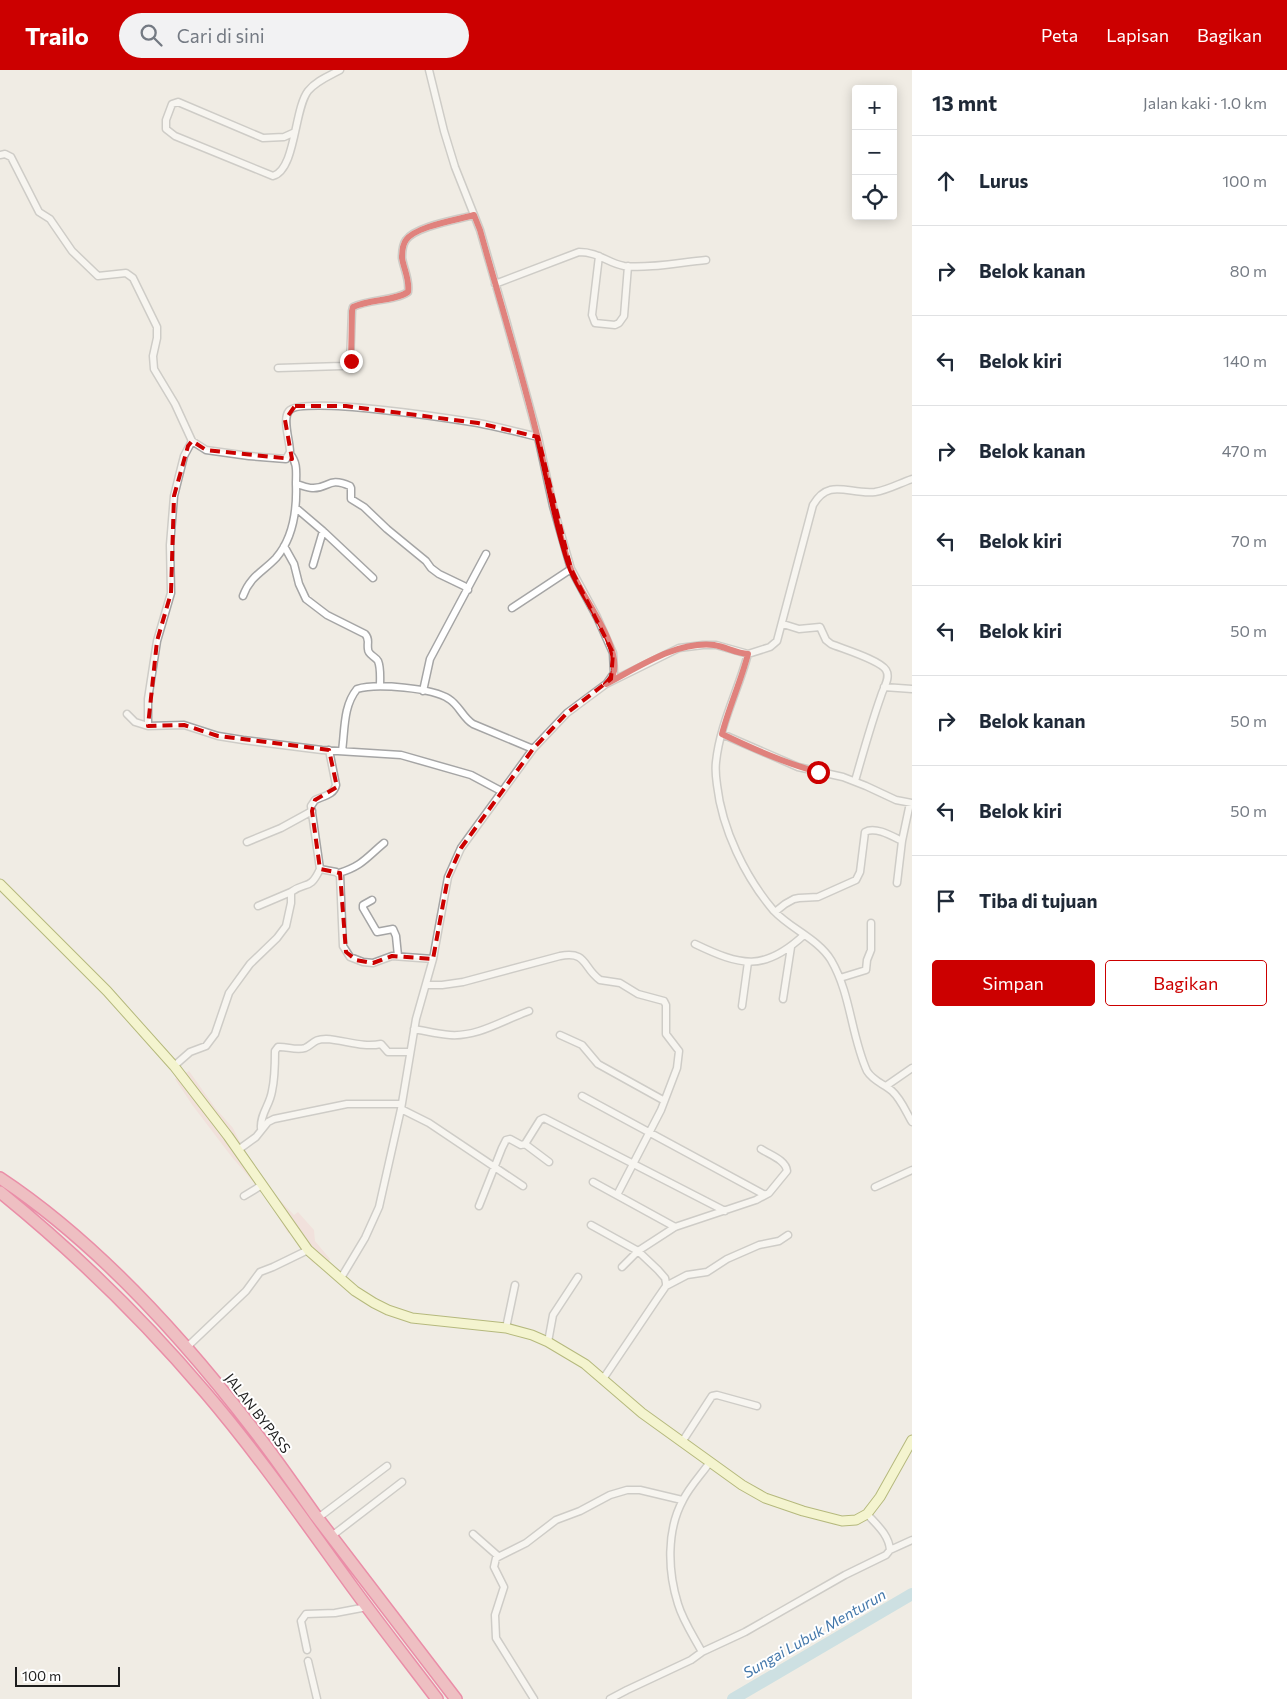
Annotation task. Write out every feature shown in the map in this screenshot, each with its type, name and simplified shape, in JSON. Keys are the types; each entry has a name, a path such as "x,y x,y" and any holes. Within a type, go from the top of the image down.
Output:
{"highway":[{"name":"JALAN BYPASS","path":"0,1178 81,1240 132,1289 186,1348 256,1433 318,1518 333,1535 456,1699"},
{"name":"JALAN BYPASS","path":"0,1192 62,1244 171,1352 245,1441 437,1699"},
{"path":"245,1441 256,1433"}],"street":[{"path":"295,132 284,137 263,138 178,102 172,104 166,120 166,129 175,136 270,176 276,175 287,160 295,132 302,103 307,92 316,84 340,70"},
{"path":"429,70 455,168 480,230 538,437 553,506 571,569 597,617 612,653 614,673 606,684"},
{"path":"0,155 5,154 11,157 39,212 50,219 72,251 96,274 102,276 126,273 133,278 156,326 158,338 153,356 154,369 175,404 192,441 206,450 249,456 286,458 290,454"},
{"path":"278,368 342,366 350,363 353,307 401,296 408,292 408,281 402,257 407,238 418,230 474,215"},
{"path":"495,284 580,252 594,253 628,266 706,260"},
{"path":"599,256 592,315 595,323 614,325 622,320 624,316 628,266"},
{"path":"243,596 257,574 276,558 284,546 292,527 296,508 296,469 290,454 285,420 287,412 295,406 321,404 346,406 478,423 538,437"},
{"path":"148,726 148,699 157,641 171,593 170,544 174,496 184,456 192,441"},
{"path":"341,1278 365,1238 378,1208 401,1107 414,1029 433,959 448,877 454,860 501,791 533,749 567,713 606,684 679,648 716,645 748,654 770,647 777,641 783,624 813,505 821,493 831,489 854,492 878,492 912,479"},
{"path":"296,484 311,488 335,482 350,486 351,499 364,507 426,561 431,568 468,590"},
{"path":"296,508 374,578"},
{"path":"313,565 323,531"},
{"path":"284,546 294,564 299,584 306,600 321,611 368,637 368,649 379,665 380,686"},
{"path":"423,691 430,659 486,554"},
{"path":"512,608 571,569"},
{"path":"783,624 798,629 820,628 831,644 874,661 888,673 888,679 855,781"},
{"path":"748,654 741,681 730,704 716,764 719,804 724,823 747,869 775,912 827,955 840,978 863,1063 870,1076 886,1086 898,1098 912,1122"},
{"path":"342,751 347,706 351,697 357,689 380,686 435,692 452,700 466,720 472,724 533,749"},
{"path":"884,687 912,689"},
{"path":"127,714 135,722 148,726 184,725 218,736 283,746 401,756 471,775 501,791"},
{"path":"722,734 798,767 855,781 896,800 911,803 902,841 897,883"},
{"path":"258,906 312,883 320,869 312,803 336,789 329,750"},
{"path":"247,842 281,828 312,811"},
{"path":"775,912 785,904 799,898 818,897 856,880 860,872 864,832 872,830 902,841"},
{"path":"320,869 338,872 355,868 384,843"},
{"path":"338,872 341,883 344,946 346,952 356,960 374,963 386,957 398,956 433,959"},
{"path":"0,884 101,985 174,1066 238,1150 308,1250 355,1291 374,1303 412,1318 506,1328 532,1335 548,1342 585,1364 642,1413 742,1485 766,1498 803,1511 842,1521 856,1520 867,1514 880,1497 912,1440"},
{"path":"174,1066 190,1052 206,1046 215,1034 229,994 234,986 250,964 277,938 286,926 291,903 291,892"},
{"path":"372,900 363,905 363,908 377,932 393,929 396,936 398,956"},
{"path":"840,978 866,970 871,950 871,923"},
{"path":"695,944 727,959 748,962 772,957 791,947 804,935"},
{"path":"783,999 791,947"},
{"path":"427,985 454,984 571,954 578,956 600,980 620,983 638,994 659,998 665,1003 666,1034 678,1048 677,1068 660,1110 617,1195"},
{"path":"742,1006 748,962"},
{"path":"414,1029 448,1035 470,1034 487,1029 508,1018 529,1011"},
{"path":"560,1035 582,1045 598,1064 664,1100"},
{"path":"262,1128 262,1114 269,1104 275,1052 278,1047 305,1048 314,1041 327,1039 365,1046 381,1044 388,1052 410,1052"},
{"path":"886,1086 912,1068"},
{"path":"582,1096 764,1195"},
{"path":"238,1150 256,1137 262,1128 274,1119 347,1104 401,1107 429,1123 523,1186"},
{"path":"525,1144 540,1120 546,1119 633,1162 725,1211"},
{"path":"480,1206 494,1166 507,1139 522,1145 525,1144 549,1162"},
{"path":"622,1268 638,1251 675,1227 744,1206 769,1192 787,1171 787,1168 784,1163 761,1149"},
{"path":"875,1187 912,1170"},
{"path":"593,1182 675,1227"},
{"path":"244,1196 262,1185"},
{"path":"591,1225 638,1251 665,1278 666,1286"},
{"path":"603,1379 666,1286 687,1275 707,1272 727,1259 759,1245 779,1241 788,1235"},
{"path":"186,1348 246,1291 260,1272 308,1250"},
{"path":"548,1342 553,1315 578,1277"},
{"path":"506,1328 515,1285"},
{"path":"682,1442 712,1396 717,1395 757,1406"},
{"path":"702,1652 678,1606 672,1582 670,1545 676,1516 682,1500 710,1462"},
{"path":"318,1518 387,1466"},
{"path":"333,1535 402,1482"},
{"path":"534,1699 496,1638 495,1615 504,1587 494,1567 494,1562 498,1556 526,1543 556,1520 610,1495 640,1490 682,1500"},
{"path":"867,1514 884,1533 890,1550"},
{"path":"473,1534 498,1556"},
{"path":"610,1699 745,1632 845,1575 886,1555 890,1550 912,1540"},
{"path":"306,1650 302,1621 306,1614 335,1613 367,1607"},
{"path":"308,1661 317,1699"}],"highlighted area":[{"path":"295,406 346,406 478,423 538,437 571,569 613,653 611,679 567,713 533,749 461,848 448,877 433,959 392,956 373,963 356,960 346,952 340,873 320,869 312,811 315,800 337,787 329,750 218,736 184,725 148,726 157,641 171,593 174,496 188,446 192,441 206,450 292,459 285,420"}],"shaded area":[{"path":"189,1071 216,1109 233,1128 243,1148 276,1196 294,1215 298,1212 314,1230 315,1241 330,1259 325,1269 312,1262 294,1235 288,1233 267,1198 231,1156 193,1106 175,1079"}],"waterway":[{"name":"Sungai Lubuk Menturun","path":"733,1699 912,1594"}],"route":[{"path":"351,361 353,307 401,296 408,292 408,281 402,257 402,251 407,238 418,230 474,215 522,376 553,506 571,569 597,617 612,653 614,673 606,684 679,648 716,645 748,654 741,681 730,704 722,734 798,767 818,772"}]}
